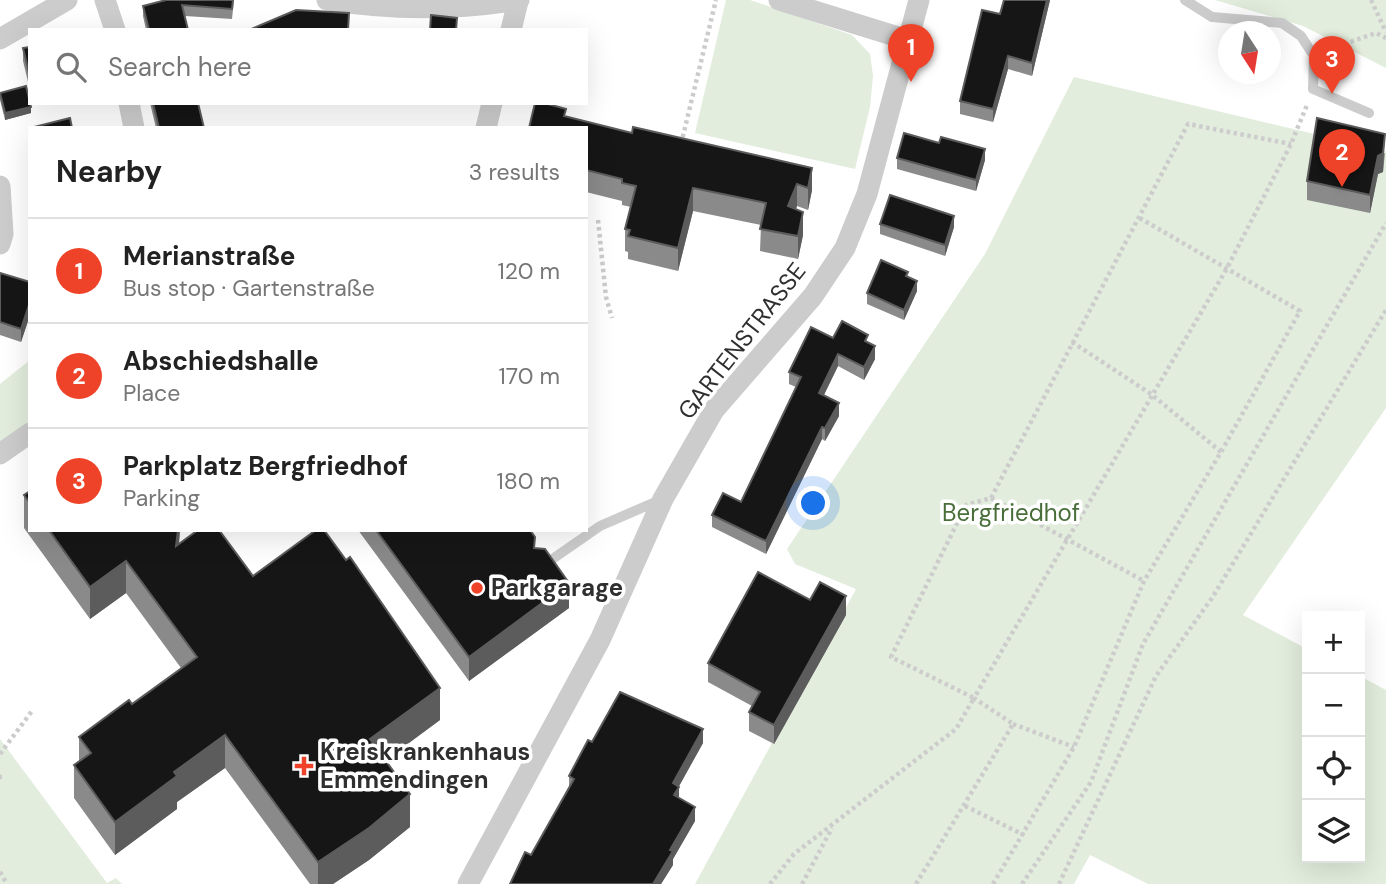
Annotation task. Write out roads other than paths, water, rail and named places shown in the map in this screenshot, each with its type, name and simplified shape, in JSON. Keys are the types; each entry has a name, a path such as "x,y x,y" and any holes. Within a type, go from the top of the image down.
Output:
{"street":[{"path":"1,42 67,0"},
{"path":"105,0 114,28"},
{"path":"327,0 360,5 428,7 518,0 511,28"},
{"path":"779,0 908,40"},
{"name":"GARTENSTRASSE","path":"468,884 600,640 663,499 714,410 813,296 845,248 867,194 919,0"},
{"path":"129,105 134,126"},
{"path":"486,126 492,105"},
{"path":"0,186 4,234 0,244"},
{"path":"0,454 28,434"}],"lane":[{"path":"1185,0 1212,17 1282,23 1301,36 1314,56 1313,89 1369,113"},
{"path":"540,568 600,526 663,499"}],"place":[{"name":"Merianstraße","path":"911,82"},
{"name":"Parkplatz Bergfriedhof","path":"1332,94"},
{"name":"Abschiedshalle","path":"1342,187"},
{"name":"Parkgarage","path":"477,588"},
{"name":"Kreiskrankenhaus Emmendingen","path":"304,766"}],"park label":[{"name":"Bergfriedhof","path":"1011,513"}]}
